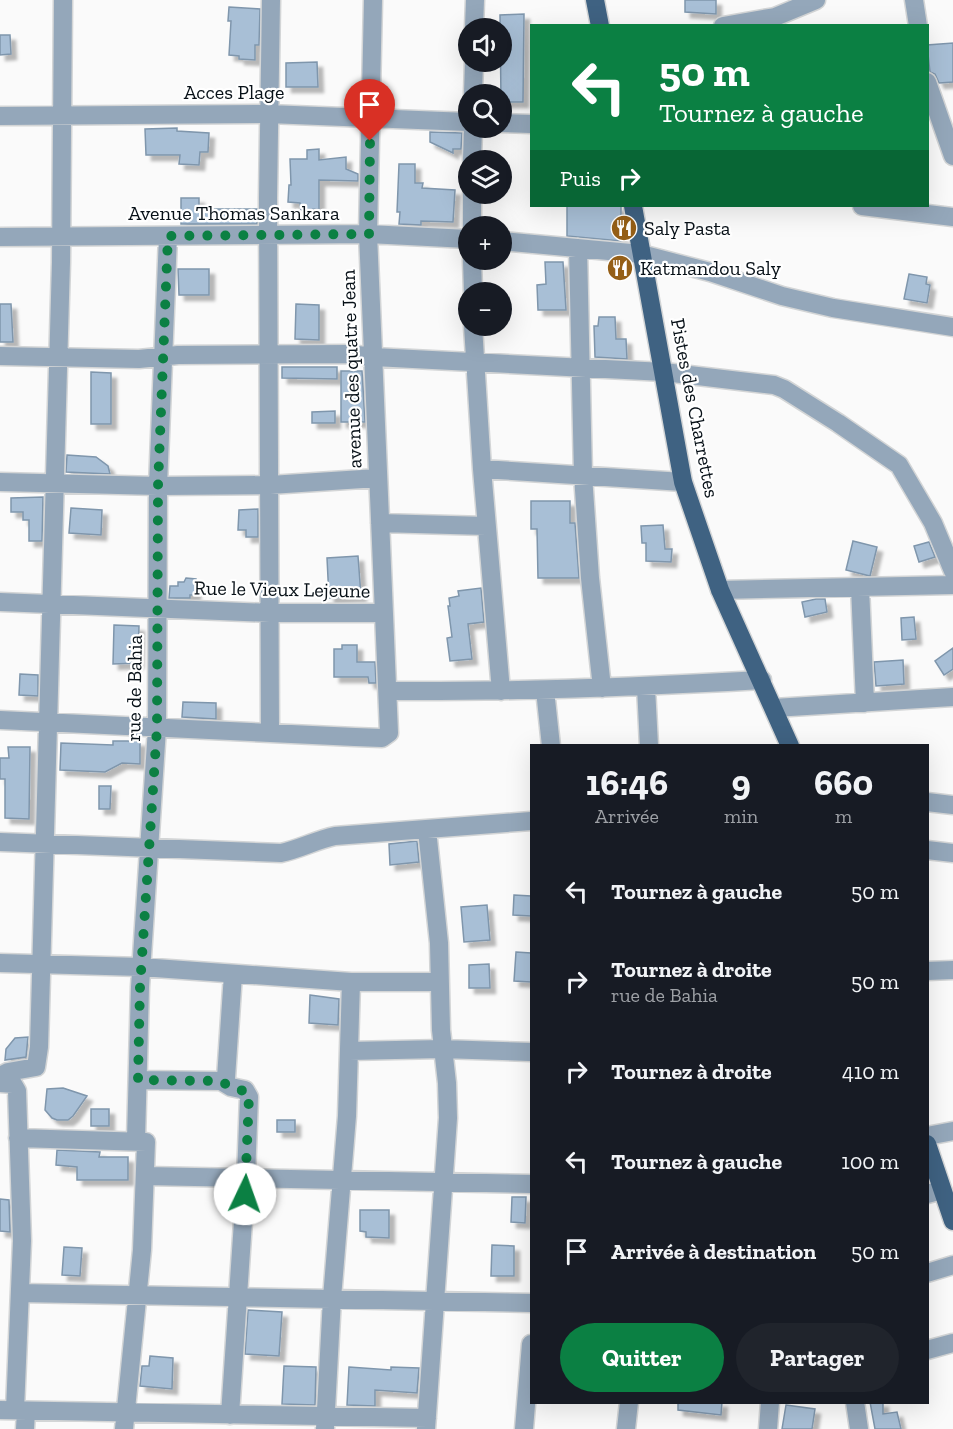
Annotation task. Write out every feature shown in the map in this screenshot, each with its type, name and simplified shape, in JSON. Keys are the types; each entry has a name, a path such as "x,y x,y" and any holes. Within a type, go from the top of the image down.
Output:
{"main road":[{"path":"594,0 600,24"},
{"name":"Pistes des Charrettes","path":"633,207 683,483 720,590 789,744"},
{"path":"929,1156 935,1192 953,1221"}],"street":[{"path":"0,1076 8,1072 31,1069 37,1065 42,963 55,484 63,116 63,0"},
{"path":"0,720 270,733 268,354 271,0"},
{"path":"359,0 387,0"},
{"name":"avenue des quatre Jean","path":"270,733 382,738 389,730 369,234 373,0"},
{"path":"474,18 475,0"},
{"path":"735,24 775,17 816,0"},
{"path":"914,0 918,24"},
{"path":"929,92 953,156"},
{"name":"Acces Plage","path":"0,116 269,114 458,121"},
{"path":"512,123 530,124"},
{"path":"870,207 953,217"},
{"name":"Avenue Thomas Sankara","path":"0,237 369,234 458,238"},
{"name":"rue de Bahia","path":"136,1140 141,967 157,728 158,486 168,236"},
{"path":"512,242 641,254 699,268 782,296 833,308 953,327"},
{"path":"578,248 583,475 590,578 602,688"},
{"path":"474,336 486,526 501,691"},
{"path":"0,356 139,359 268,354 349,354 664,372 774,385 829,417 898,465 908,478 933,523 953,571"},
{"path":"482,469 683,483"},
{"path":"0,482 158,486 270,485 378,478"},
{"path":"380,523 486,526"},
{"path":"720,590 953,585"},
{"path":"860,587 865,703"},
{"name":"Rue le Vieux Lejeune","path":"0,602 270,613 383,613"},
{"path":"388,691 545,690 762,680"},
{"path":"646,687 649,744"},
{"path":"545,690 550,744"},
{"path":"774,708 953,697"},
{"path":"929,802 953,804"},
{"path":"0,843 281,853 299,849 322,838 335,836 530,820"},
{"path":"14,1410 124,1421 230,1415 326,1423 426,1424 448,1106 442,1049 439,943 427,830"},
{"path":"929,850 953,853"},
{"path":"0,963 141,967 351,982 440,982"},
{"path":"929,971 953,970"},
{"path":"221,1081 228,1073 233,974"},
{"path":"326,1423 343,1179 351,982"},
{"path":"349,1051 442,1049 530,1052"},
{"path":"138,1080 221,1081 231,1087 245,1090 248,1094 246,1177 230,1415"},
{"path":"0,1083 13,1084 16,1088 22,1241 14,1410 25,1429"},
{"path":"929,1136 953,1131"},
{"path":"18,1138 146,1142 138,1295 124,1421"},
{"path":"146,1176 530,1184"},
{"path":"929,1272 953,1264"},
{"path":"20,1293 530,1303"},
{"path":"929,1349 953,1343"},
{"path":"524,1429 530,1356"},
{"path":"626,1429 629,1404"},
{"path":"768,1429 770,1404"},
{"path":"855,1404 859,1429"}],"building":[{"path":"685,0 716,0 716,14 685,12"},
{"path":"229,7 260,9 259,45 255,45 255,60 239,59 239,56 229,55 231,21 228,21"},
{"path":"524,14 523,102 512,102 512,84 501,84 501,72 512,72 512,18 500,18 500,15"},
{"path":"0,35 10,35 11,54 0,55"},
{"path":"953,43 953,82 939,83 935,74 930,72 929,45"},
{"path":"317,62 318,87 286,87 286,63"},
{"path":"177,128 177,131 209,133 208,152 200,152 199,165 179,164 180,155 146,155 145,129"},
{"path":"430,132 458,133 458,138 462,138 461,149 453,149 453,153 430,142"},
{"path":"319,149 319,160 346,157 346,169 358,174 358,181 319,180 319,209 301,210 300,203 288,202 289,185 291,185 290,159 307,159 307,150"},
{"path":"399,164 415,164 415,183 423,183 422,188 455,190 453,222 421,221 421,225 399,224 400,212 397,212"},
{"path":"181,198 199,198 199,207 211,207 211,209 257,209 257,224 181,224"},
{"path":"567,207 621,207 621,241 567,236"},
{"path":"545,262 563,262 566,310 538,310 537,285 546,284"},
{"path":"178,269 209,269 209,295 179,295"},
{"path":"909,274 927,277 926,284 930,285 927,303 904,299"},
{"path":"0,304 11,304 13,342 0,342"},
{"path":"296,304 319,305 319,340 295,339"},
{"path":"599,317 615,317 616,339 626,339 627,359 595,357 594,326 598,326"},
{"path":"282,367 337,367 337,379 282,378"},
{"path":"341,371 362,371 365,422 341,422"},
{"path":"91,372 111,373 111,424 91,424"},
{"path":"335,411 335,423 312,423 312,412"},
{"path":"67,455 96,457 108,466 110,474 66,472"},
{"path":"43,497 42,541 29,541 29,520 23,520 23,512 11,512 11,498"},
{"path":"531,501 570,501 570,523 575,523 579,578 538,578 537,529 531,529"},
{"path":"71,508 102,510 101,535 69,533"},
{"path":"258,509 258,537 246,537 246,530 238,530 239,510"},
{"path":"663,525 665,549 672,549 671,562 646,561 646,543 642,543 641,526"},
{"path":"853,541 877,547 870,576 846,570"},
{"path":"929,542 935,557 919,562 914,546"},
{"path":"358,556 361,596 329,598 327,558"},
{"path":"186,578 196,579 195,595 190,595 190,598 169,598 170,586 178,586 178,582 184,582"},
{"path":"481,588 484,622 468,624 472,659 450,661 447,638 452,637 449,598 459,596 458,591"},
{"path":"825,599 827,612 805,617 802,602"},
{"path":"914,617 916,639 902,640 901,618"},
{"path":"114,625 139,626 138,663 113,664"},
{"path":"342,645 357,645 357,662 375,662 376,683 369,683 368,677 334,677 334,649 342,649"},
{"path":"953,648 953,669 944,675 935,661"},
{"path":"903,660 904,684 876,686 874,662"},
{"path":"20,674 38,675 38,696 19,695"},
{"path":"183,702 216,703 216,719 182,717"},
{"path":"113,741 140,741 140,764 122,763 105,772 60,770 61,743 113,745"},
{"path":"8,747 30,747 29,819 5,818 5,779 0,779 0,758 9,758"},
{"path":"99,786 111,786 110,809 99,809"},
{"path":"417,841 419,862 390,865 389,844"},
{"path":"514,895 530,896 530,916 513,915"},
{"path":"487,905 490,940 464,942 461,907"},
{"path":"516,952 530,953 530,982 514,981"},
{"path":"489,964 490,988 469,988 469,965"},
{"path":"310,995 339,999 338,1025 309,1023"},
{"path":"28,1037 26,1057 5,1060 6,1049 15,1038"},
{"path":"63,1088 87,1096 68,1120 57,1120 45,1110 47,1089"},
{"path":"91,1109 109,1109 109,1126 91,1126"},
{"path":"277,1120 295,1120 295,1132 277,1132"},
{"path":"57,1150 100,1152 99,1157 128,1157 128,1180 77,1180 77,1167 56,1165"},
{"path":"512,1197 526,1197 525,1223 511,1222"},
{"path":"0,1199 9,1200 10,1232 0,1231"},
{"path":"360,1210 389,1210 389,1238 366,1237 366,1232 360,1231"},
{"path":"492,1245 514,1246 514,1276 491,1276"},
{"path":"64,1247 82,1248 80,1276 62,1275"},
{"path":"248,1310 282,1312 279,1356 245,1354"},
{"path":"150,1356 173,1358 172,1389 140,1386 142,1366 149,1366"},
{"path":"284,1366 316,1367 315,1405 282,1404"},
{"path":"349,1367 391,1370 391,1367 419,1368 417,1393 375,1390 375,1406 347,1405"},
{"path":"678,1404 722,1404 721,1415 678,1410"},
{"path":"870,1404 883,1404 883,1414 897,1412 901,1429 875,1429"},
{"path":"786,1405 815,1409 812,1429 782,1429"}],"place":[{"name":"Saly Pasta","path":"624,228"},
{"name":"Katmandou Saly","path":"620,268"}],"route":[{"path":"245,1194 249,1096 247,1092 221,1081 138,1080 140,987 157,728 158,486 168,236 369,234 370,141"}]}
